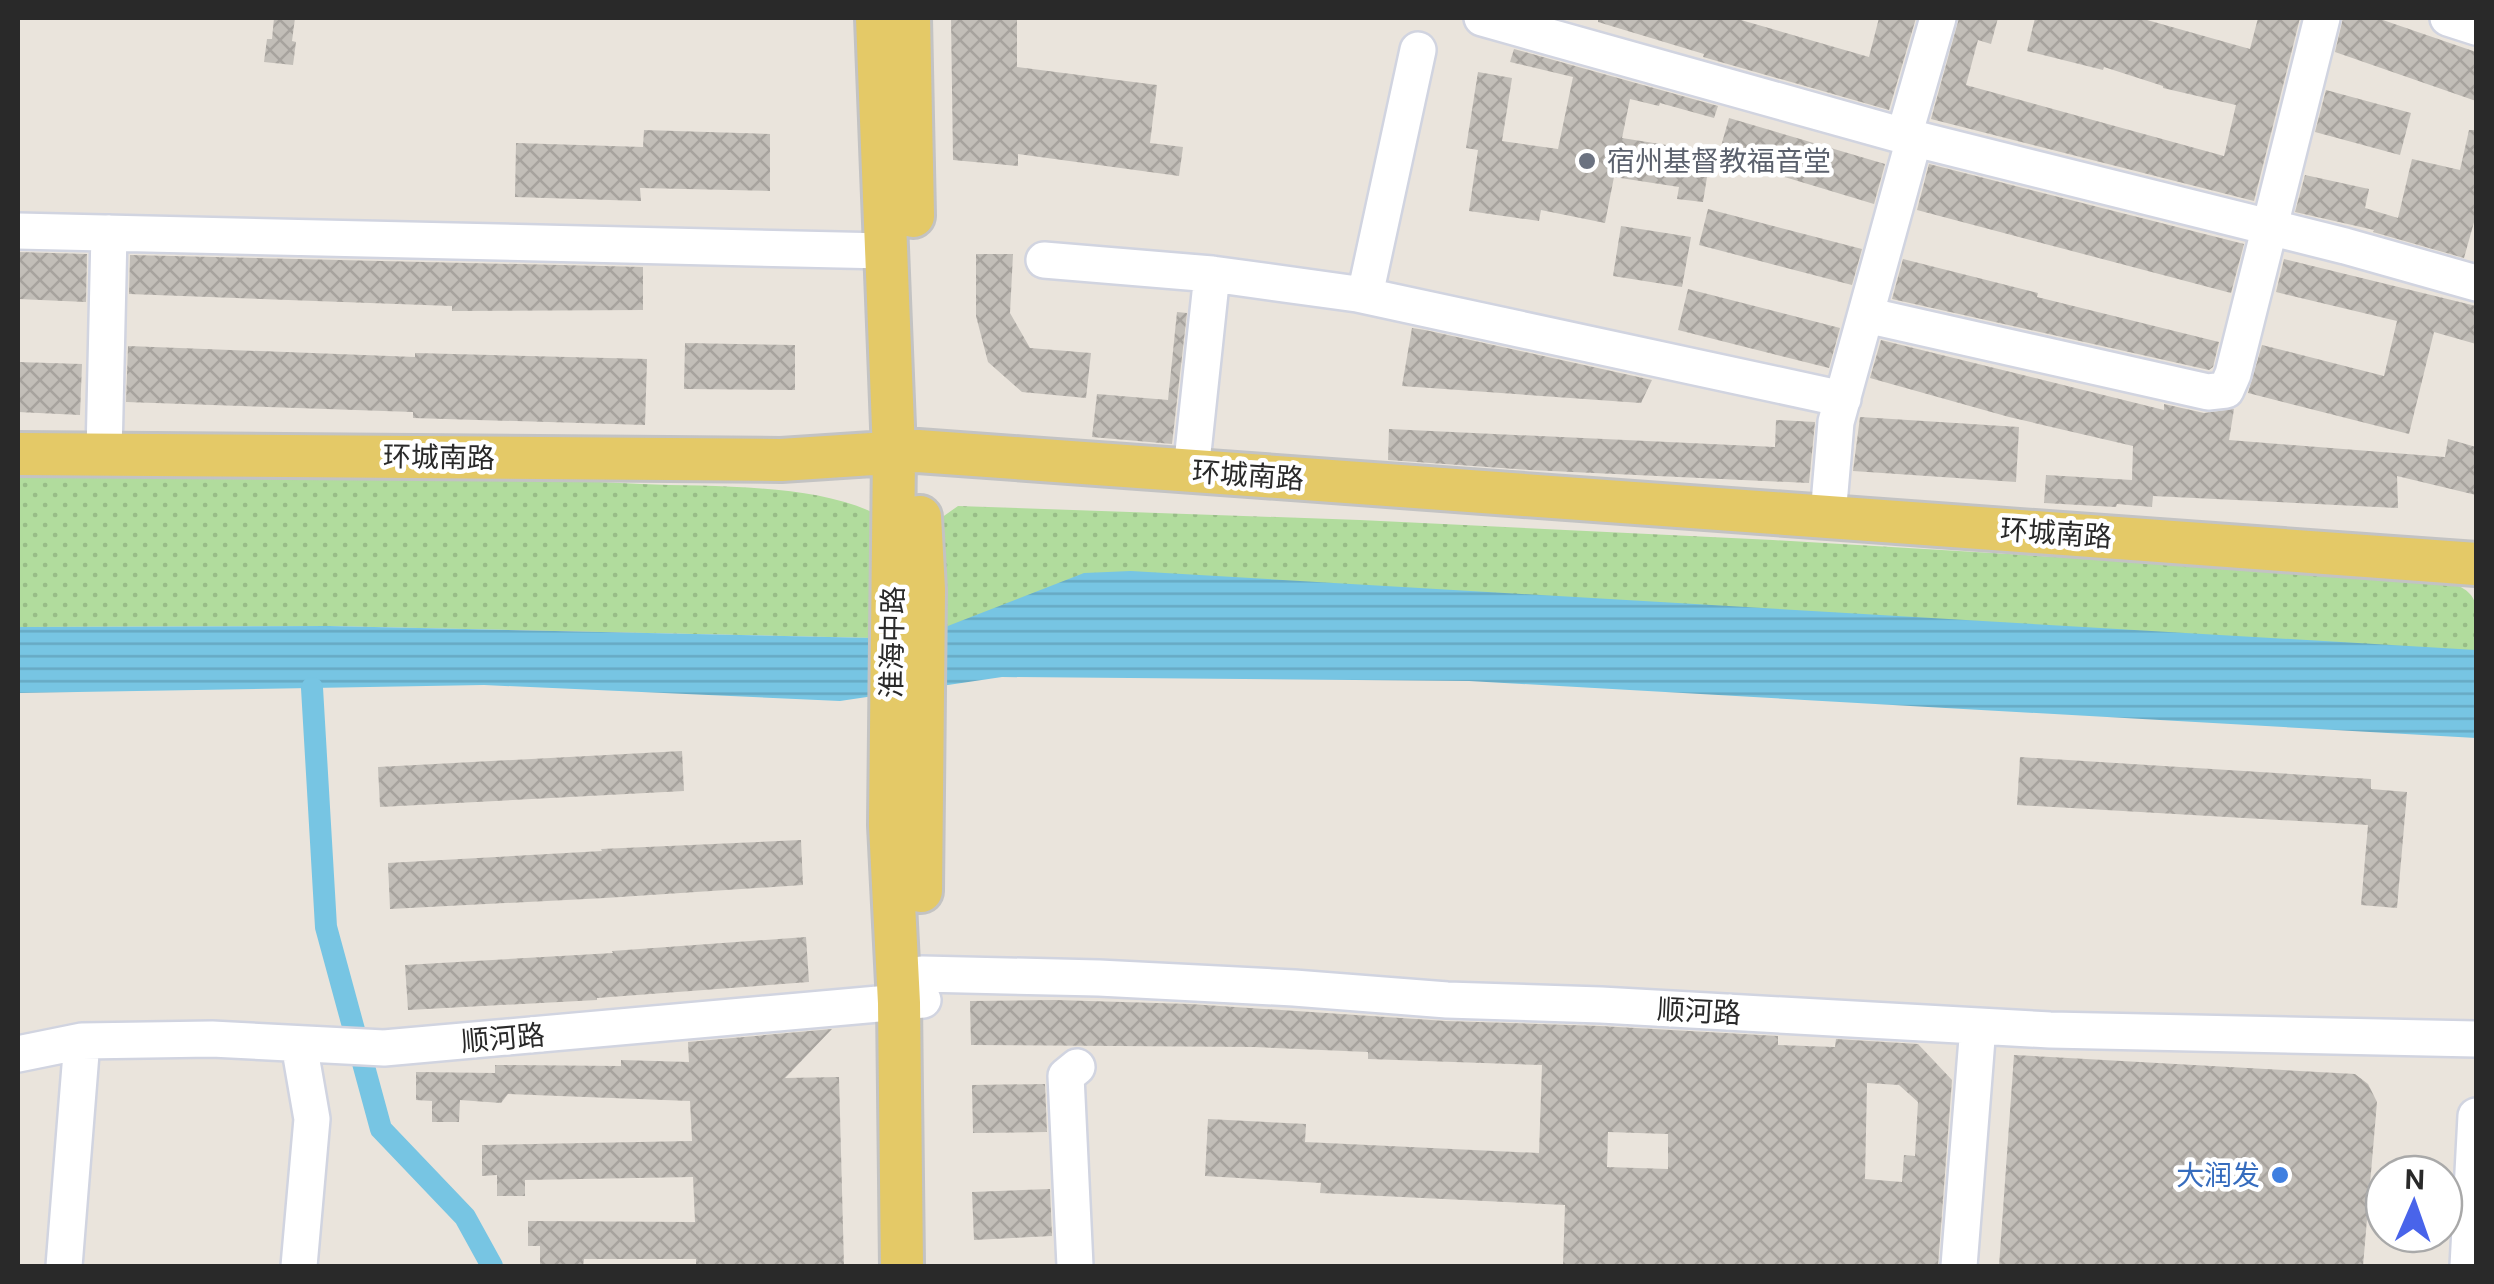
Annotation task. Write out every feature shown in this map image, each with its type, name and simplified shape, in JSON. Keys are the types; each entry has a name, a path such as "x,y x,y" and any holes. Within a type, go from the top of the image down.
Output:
{"main road":[{"name":"淮海中路","path":"877,18 886,251 906,452"},
{"name":"淮海中路","path":"902,1266 920,824 906,703 910,18"},
{"name":"环城南路","path":"18,454 781,460 906,452 2476,564"},
{"name":"淮海中路","path":"914,992 926,1266"}],"street":[{"path":"1482,18 1909,137 2476,283"},
{"path":"1828,516 1836,422 1938,18"},
{"path":"1866,315 2208,392 2226,390 2322,18"},
{"path":"2448,18 2476,27"},
{"path":"1364,296 1418,50"},
{"path":"18,231 886,251"},
{"path":"104,454 109,233"},
{"path":"1044,260 1212,274 1364,296 1843,398"},
{"path":"1191,471 1212,274"},
{"name":"顺河路","path":"18,1054 82,1041 212,1039 384,1048 914,992 1098,978 2050,1030 2476,1039"},
{"path":"1959,1266 1978,1026"},
{"path":"64,1266 82,1041"},
{"path":"299,1266 312,1120 305,1044"},
{"path":"1075,1266 1066,1076 1077,1067"},
{"path":"2468,1266 2476,1116"}],"green space":[{"path":"18,468 485,478 729,487 821,496 874,513 874,638 329,626 18,627"},
{"path":"958,506 1773,540 2443,580 2464,589 2474,600 2475,665 942,635 941,518"}],"water":[{"path":"1131,571 2476,650 2476,738 1469,681 1002,677 840,701 484,685 18,693 18,627 329,626 922,636 1084,573"}],"building":[{"path":"274,18 295,18 293,65 264,62"},
{"path":"951,18 1017,18 1017,67 1157,85 1150,143 1183,147 1179,176 1018,154 1018,166 953,160"},
{"path":"1598,18 1734,18 1869,57 1879,18 1916,18 1889,110 1703,57 1704,54 1598,22"},
{"path":"1959,18 1998,18 1991,44 1978,40 1966,85 2224,156 2236,105 2163,88 2104,67 2103,70 2027,51 2035,18 2140,18 2250,49 2258,18 2300,18 2254,201 1931,119"},
{"path":"2343,18 2377,18 2476,52 2476,101 2335,52"},
{"path":"1514,49 1718,106 1714,118 1630,99 1622,138 1711,152 1703,202 1677,199 1679,187 1614,177 1605,223 1541,210 1539,221 1469,211 1478,150 1466,148 1478,72 1512,78 1502,141 1558,149 1573,77 1510,62"},
{"path":"2326,90 2411,113 2400,155 2315,132"},
{"path":"1729,118 1885,164 1874,204 1718,157"},
{"path":"644,130 770,134 770,191 640,188 641,201 515,197 516,143 643,147"},
{"path":"2469,130 2476,130 2476,215 2464,258 2374,230 2295,212 2305,175 2369,189 2365,208 2398,218 2412,159 2460,170"},
{"path":"1929,164 2244,244 2231,293 1917,210"},
{"path":"1708,209 1862,249 1852,285 1699,245"},
{"path":"1621,226 1691,237 1682,287 1613,276"},
{"path":"18,252 87,254 86,302 18,299"},
{"path":"976,254 1013,254 1010,313 1030,348 1091,353 1086,398 1022,392 988,362 976,316"},
{"path":"130,255 643,267 643,310 452,311 452,306 129,294"},
{"path":"1903,259 2219,342 2213,367 2209,370 1892,299"},
{"path":"2284,259 2476,306 2476,344 2434,332 2409,434 2248,393 2262,345 2384,376 2397,321 2276,292"},
{"path":"1688,289 1840,328 1829,368 1678,330"},
{"path":"1177,312 1187,313 1172,444 1092,437 1097,394 1168,400"},
{"path":"1412,328 1652,380 1641,403 1402,386"},
{"path":"1881,340 2164,410 2164,404 2204,413 2234,409 2229,440 2445,457 2448,439 2476,447 2476,495 2397,476 2398,508 2153,496 2152,507 2044,503 2046,475 2132,480 2133,446 1870,378"},
{"path":"685,343 795,345 795,390 684,389"},
{"path":"128,346 415,357 415,353 647,359 645,425 413,418 413,412 126,402"},
{"path":"18,362 82,364 80,415 18,412"},
{"path":"1860,417 2019,427 2016,482 1853,471"},
{"path":"1776,420 1815,422 1809,483 1388,460 1389,429 1775,447"},
{"path":"682,751 684,791 380,807 378,767"},
{"path":"2020,757 2371,779 2371,789 2407,792 2397,908 2361,905 2368,825 2017,805"},
{"path":"801,840 803,885 390,909 388,863"},
{"path":"806,937 809,982 597,1000 408,1010 405,965"},
{"path":"970,1001 1190,1004 1446,1021 1600,1026 1778,1036 1778,1045 1835,1047 1836,1039 1918,1044 1952,1080 1938,1266 1563,1266 1565,1205 1320,1193 1321,1183 1205,1176 1208,1119 1306,1124 1305,1142 1539,1153 1542,1065 1368,1059 1368,1052 1255,1047 971,1045","holes":["1867,1083 1899,1085 1918,1102 1915,1156 1904,1155 1902,1182 1865,1179","1608,1132 1668,1134 1668,1169 1607,1167"]},
{"path":"832,1029 785,1078 839,1077 844,1266 696,1266 696,1259 584,1259 583,1266 540,1266 540,1246 528,1246 528,1221 695,1222 693,1177 525,1180 525,1196 497,1196 497,1175 482,1176 482,1145 692,1141 690,1101 508,1094 501,1103 460,1100 459,1122 432,1122 432,1101 416,1100 416,1072 495,1073 495,1065 621,1066 621,1060 689,1062 688,1042"},
{"path":"2014,1055 2355,1074 2368,1084 2377,1102 2373,1154 2364,1154 2363,1266 1999,1266"},
{"path":"1045,1084 1047,1132 973,1133 972,1085"},
{"path":"1050,1189 1052,1236 974,1240 972,1192"}],"waterway":[{"path":"312,688 326,927 381,1129 465,1217 492,1266"}],"place":[{"name":"宿州基督教福音堂","path":"1587,161"},
{"name":"大润发","path":"2280,1175"}]}
